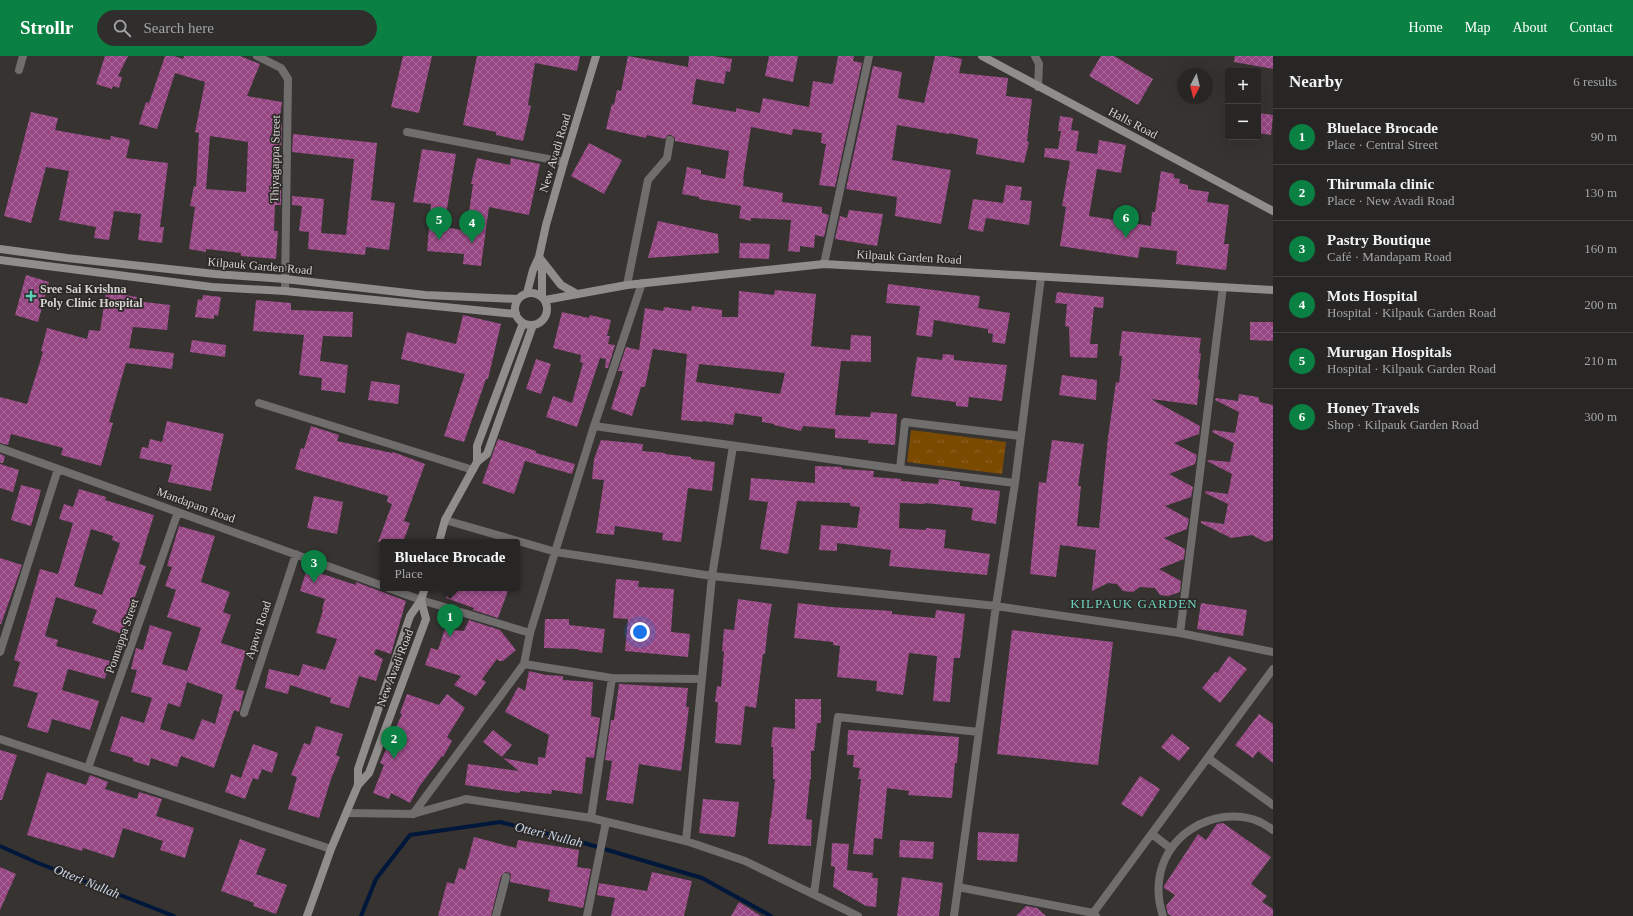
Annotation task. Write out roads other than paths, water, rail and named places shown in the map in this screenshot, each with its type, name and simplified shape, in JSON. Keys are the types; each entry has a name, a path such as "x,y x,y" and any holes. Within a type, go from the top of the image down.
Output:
{"main road":[{"name":"New Avadi Road","path":"527,293 533,270 539,257 546,225 596,56"},
{"name":"Halls Road","path":"982,56 1273,211"},
{"name":"Kilpauk Garden Road","path":"0,249 67,258 215,274 285,278 425,295 518,299"},
{"name":"New Avadi Road","path":"539,257 542,271 544,298"},
{"path":"539,257 561,284 577,294"},
{"name":"Kilpauk Garden Road","path":"0,260 212,287 285,291 516,314"},
{"name":"Kilpauk Garden Road","path":"527,293 537,294 544,298 627,285 824,264 1273,290"},
{"path":"527,293 518,299 515,309 516,314 523,323 533,325 538,324 546,316 548,305 544,298"},
{"path":"475,466 477,446 523,323"},
{"path":"440,539 445,520 475,466 487,454 533,325"},
{"name":"New Avadi Road","path":"358,785 358,769 410,616 422,600 424,591"},
{"name":"New Avadi Road","path":"307,916 331,849 346,813 358,785 368,773 426,619 422,600"}],"street":[{"path":"19,70 23,56"},
{"name":"Thiyagappa Street","path":"257,56 281,68 288,79 285,291"},
{"path":"824,264 868,56"},
{"path":"1035,56 1039,64 1038,87"},
{"path":"407,132 564,162"},
{"path":"627,285 648,180 666,158 670,140"},
{"path":"954,916 996,606 1015,483 1041,277"},
{"path":"413,814 524,664 530,633 594,426 642,284"},
{"path":"1180,633 1223,287"},
{"path":"259,403 475,466"},
{"path":"900,469 905,422 1021,436"},
{"path":"594,426 900,469 1015,483"},
{"path":"686,841 712,576 734,446"},
{"name":"Mandapam Road","path":"0,448 380,585"},
{"path":"0,652 3,633 58,469"},
{"name":"Ponnappa Street","path":"88,768 178,512"},
{"path":"445,520 511,539"},
{"path":"520,542 556,552 712,576 996,606 1180,633 1273,652"},
{"name":"Apavu Road","path":"244,713 296,554"},
{"path":"396,591 530,633"},
{"path":"524,664 612,678 701,679"},
{"path":"958,887 1094,915 1273,669"},
{"path":"592,818 612,678"},
{"path":"814,894 838,717 979,732"},
{"path":"0,738 331,849"},
{"path":"1208,758 1273,805"},
{"path":"346,813 413,814 466,800 592,818 686,841 745,861 858,916"},
{"path":"1163,916 1158,892 1161,869 1170,848 1188,830 1210,819 1234,816 1259,821 1273,830"},
{"path":"587,916 606,822"},
{"path":"1152,834 1170,848"},
{"path":"496,916 506,877"}],"waterway":[{"name":"Otteri Nullah","path":"361,916 376,879 410,835 500,822 584,843 702,878 771,916"},
{"name":"Otteri Nullah","path":"0,846 38,863 174,916"}],"place":[{"name":"Honey Travels","path":"1126,238"},
{"name":"Murugan Hospitals","path":"439,240"},
{"name":"Mots Hospital","path":"472,243"},
{"name":"Sree Sai Krishna Poly Clinic Hospital","path":"31,296"},
{"name":"Pastry Boutique","path":"314,583"},
{"name":"Bluelace Brocade","path":"450,637"},
{"name":"Thirumala clinic","path":"394,759"}],"district":[{"name":"KILPAUK GARDEN","path":"1134,603"}]}
